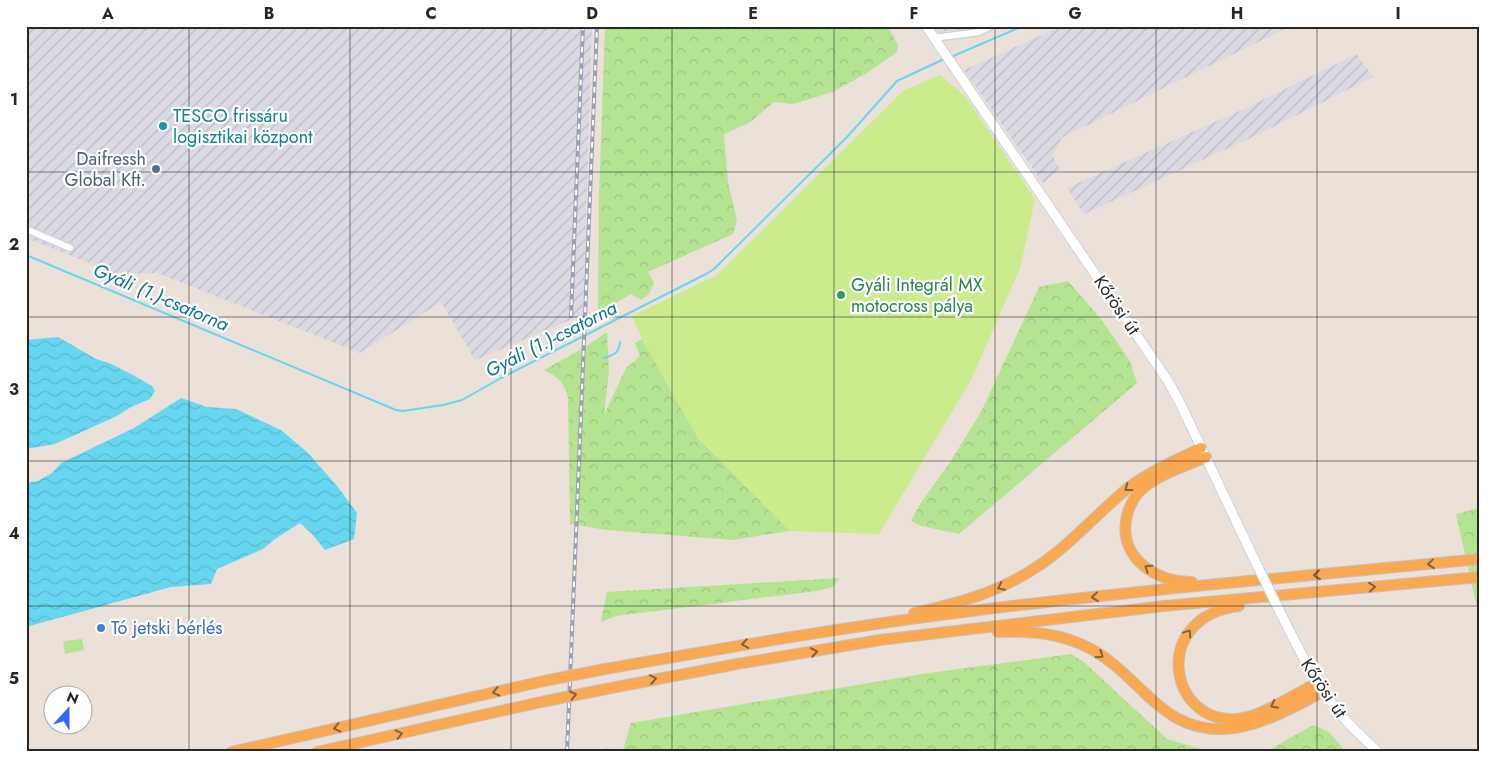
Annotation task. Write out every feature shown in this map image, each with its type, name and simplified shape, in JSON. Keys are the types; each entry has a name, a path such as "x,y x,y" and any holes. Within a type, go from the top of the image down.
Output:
{"highway":[{"path":"1204,452 1157,479 1141,491 1133,500 1129,510 1125,523 1126,538 1138,561 1161,576 1181,582 1216,581 1225,584"},
{"path":"880,624 904,615 964,601 991,592 1018,578 1062,549 1130,487 1148,475 1204,452"},
{"path":"231,752 544,681 737,645 1037,604 1480,559"},
{"path":"317,752 606,688 775,658 930,634 1164,606 1480,577"},
{"path":"1306,593 1290,599 1232,607 1204,616 1184,638 1179,653 1178,667 1183,687 1193,701 1206,712 1227,719 1243,718 1257,714 1320,688"},
{"path":"930,634 1030,632 1054,634 1066,638 1090,648 1102,656 1159,706 1177,718 1194,726 1208,728 1235,728 1270,718 1320,688"}],"main road":[{"name":"Kőrösi út","path":"926,26 1162,372 1180,403 1282,616 1320,688 1346,721 1378,752"}],"street":[{"path":"934,38 979,32 991,26"},
{"path":"26,229 70,248"}],"shaded area":[{"path":"26,26 592,26 583,319 573,319 475,360 441,302 360,353 157,273 118,274 26,238"},
{"path":"932,26 979,26 974,29 936,32"},
{"path":"1062,26 1291,26 1061,138 1052,155 1060,169 1043,183 964,70"},
{"path":"1357,54 1373,77 1259,134 1084,214 1067,188 1244,109"}],"green space":[{"path":"605,26 887,26 898,45 897,52 867,73 833,92 793,104 774,102 749,123 724,134 728,182 737,221 733,234 648,272 654,283 649,294 641,300 631,294 598,314 599,196"},
{"name":"Gyáli Integrál MX motocross pálya","path":"940,75 966,97 1035,199 1020,268 972,378 879,534 790,531 698,438 642,339 632,316 717,275 903,91"},
{"path":"1068,281 1101,319 1130,361 1137,383 959,534 921,526 911,521 922,501 949,464 982,410 1039,287"},
{"path":"607,332 609,371 604,415 626,368 640,356 635,343 642,339 698,438 790,531 732,540 607,530 570,524 568,397 560,380 544,370 582,349"},
{"path":"1480,508 1480,621 1456,514"},
{"path":"839,578 833,587 817,591 616,616 601,622 607,592"},
{"path":"82,639 84,650 65,654 63,641"},
{"path":"1071,654 1084,662 1167,739 1211,752 604,752 604,748 623,751 631,723 922,674"},
{"path":"1313,725 1328,731 1346,752 1247,752 1271,749"}],"water":[{"path":"58,337 96,359 133,375 152,386 155,391 150,399 55,444 26,449 26,340"},
{"path":"181,398 207,407 236,409 281,430 307,452 337,486 357,513 354,539 325,550 300,523 263,549 217,569 211,584 171,587 26,627 26,483 38,481 52,473 61,463 134,428"}],"waterway":[{"name":"Gyáli (1.)-csatorna","path":"951,57 1023,26"},
{"name":"Gyáli (1.)-csatorna","path":"26,255 396,410 403,411 443,405 462,400 501,378 714,269 847,137 897,81 944,59"},
{"path":"604,358 615,353 620,342"}],"railway":[{"path":"571,316 583,26"},
{"path":"567,752 597,26"}],"place":[{"name":"TESCO frissáru logisztikai központ","path":"163,126"},
{"name":"Daifressh Global Kft.","path":"156,169"},
{"name":"Gyáli Integrál MX motocross pálya","path":"841,295"},
{"name":"Tó jetski bérlés","path":"101,628"}]}
